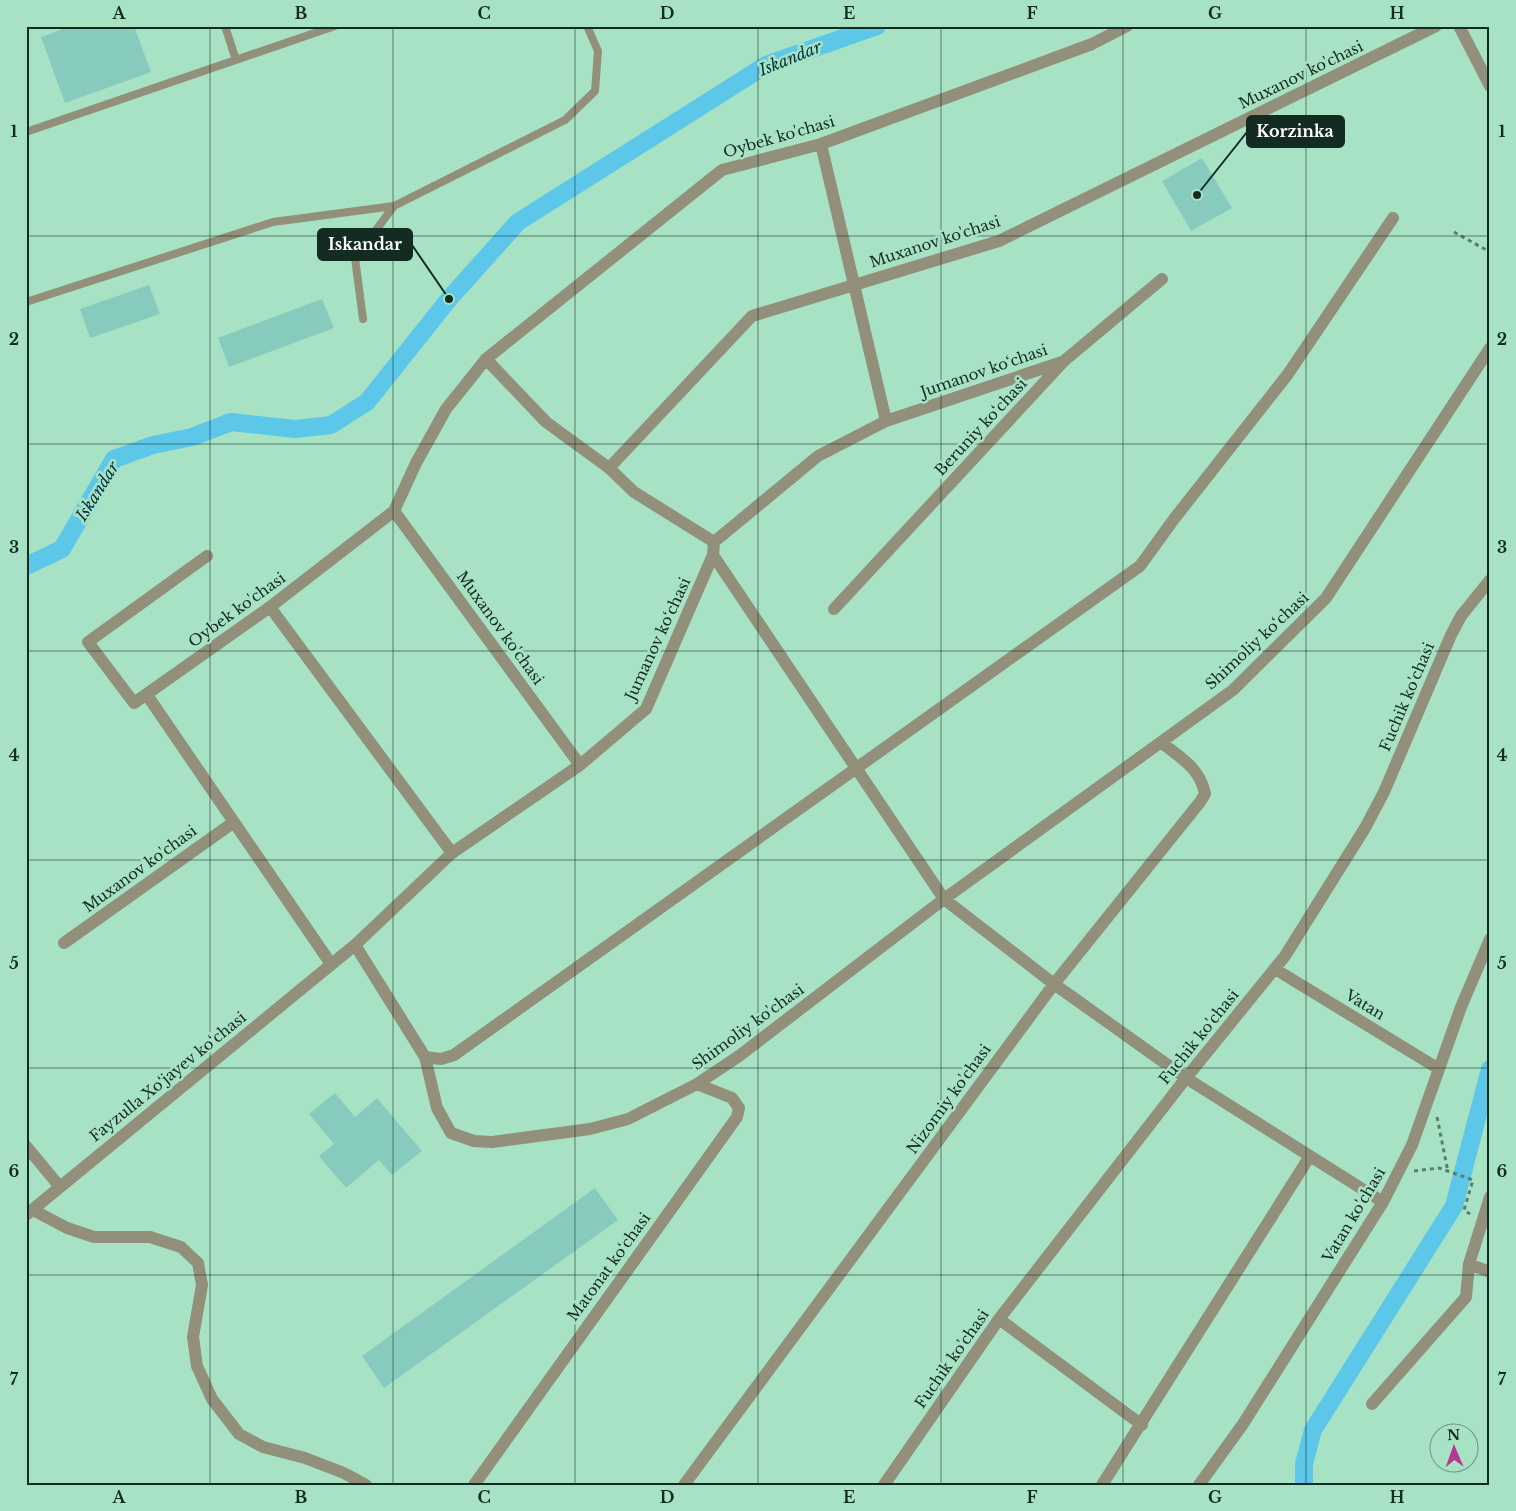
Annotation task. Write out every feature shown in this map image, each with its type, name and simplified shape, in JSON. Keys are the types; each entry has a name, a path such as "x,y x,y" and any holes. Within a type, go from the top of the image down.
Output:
{"street":[{"name":"Oybek ko'chasi","path":"147,695 270,607 394,511 416,463 446,409 486,359 722,170 820,144 1092,44 1127,26"},
{"name":"Muxanov ko'chasi","path":"609,468 752,316 999,241 1436,26"},
{"path":"1459,26 1490,86"},
{"path":"820,144 886,422"},
{"path":"425,1057 440,1059 454,1055 1140,566 1174,519 1288,374 1393,218"},
{"name":"Beruniy ko‘chasi","path":"834,608 1064,361 1162,278"},
{"name":"Shimoliy ko‘chasi","path":"944,899 1233,690 1326,598 1490,348"},
{"path":"486,359 546,422 609,468 634,492 714,549 855,768 944,899 1054,984 1186,1078 1383,1202"},
{"name":"Jumanov ko‘chasi","path":"332,964 355,945 452,853 580,764 646,709 714,549 818,456 886,422 1064,361"},
{"name":"Muxanov ko'chasi","path":"394,511 580,764"},
{"path":"207,556 88,642 134,703 147,695 332,964"},
{"name":"Fuchik ko'chasi","path":"884,1485 999,1320 1186,1078 1275,968 1365,828 1384,792 1461,616 1490,580"},
{"path":"270,607 452,853"},
{"name":"Nizomiy ko'chasi","path":"684,1485 1054,984 1184,823 1205,794 1202,780 1193,767 1162,743"},
{"name":"Muxanov ko'chasi","path":"64,943 234,822"},
{"name":"Shimoliy ko'chasi","path":"355,945 425,1057 437,1108 451,1132 474,1141 492,1142 590,1129 628,1119 697,1084 739,1056 944,899"},
{"name":"Vatan ko'chasi","path":"1199,1485 1243,1424 1397,1177 1412,1145 1461,1007 1490,939"},
{"name":"Fayzulla Xo‘jayev ko‘chasi","path":"30,1212 332,964"},
{"name":"Vatan","path":"1275,968 1439,1069"},
{"name":"Matonat ko‘chasi","path":"474,1485 737,1117 739,1108 732,1098 697,1084"},
{"path":"26,1146 60,1187"},
{"path":"1102,1485 1310,1156"},
{"path":"1372,1404 1461,1305 1468,1291 1469,1264 1490,1197"},
{"path":"30,1212 94,1237 150,1237 181,1247 198,1262 202,1285 193,1336 197,1366 212,1399 239,1434 262,1447 305,1458 344,1473 366,1485"},
{"path":"1469,1264 1490,1272"},
{"path":"999,1320 1142,1424"}],"lane":[{"path":"224,26 236,60"},
{"path":"26,132 335,26"},
{"path":"26,302 273,222 394,206 565,120 595,91 598,51 587,26"},
{"path":"363,319 355,258 394,206"}],"path":[{"path":"1454,232 1490,252"},
{"path":"1436,1108 1448,1173"},
{"path":"1397,1177 1420,1169 1439,1168 1448,1173 1473,1180 1464,1210 1473,1215"}],"building":[{"path":"71,26 134,26 151,72 65,103 41,37"},
{"path":"1202,158 1232,208 1191,231 1162,181"},
{"path":"149,285 160,314 90,338 80,309"},
{"path":"322,299 334,328 229,367 218,338"},
{"path":"335,1093 355,1117 377,1098 422,1151 392,1175 379,1160 346,1188 319,1156 334,1144 309,1114"},
{"path":"595,1188 618,1220 384,1388 362,1356"}],"waterway":[{"name":"Iskandar","path":"26,566 62,549 114,459 153,445 192,437 231,422 295,429 331,425 367,402 449,299 518,222 766,65 877,26"},
{"path":"1304,1485 1304,1464 1313,1430 1454,1206 1490,1069"}],"place":[{"name":"Korzinka","path":"1197,195"},
{"name":"Iskandar","path":"449,299"}]}
